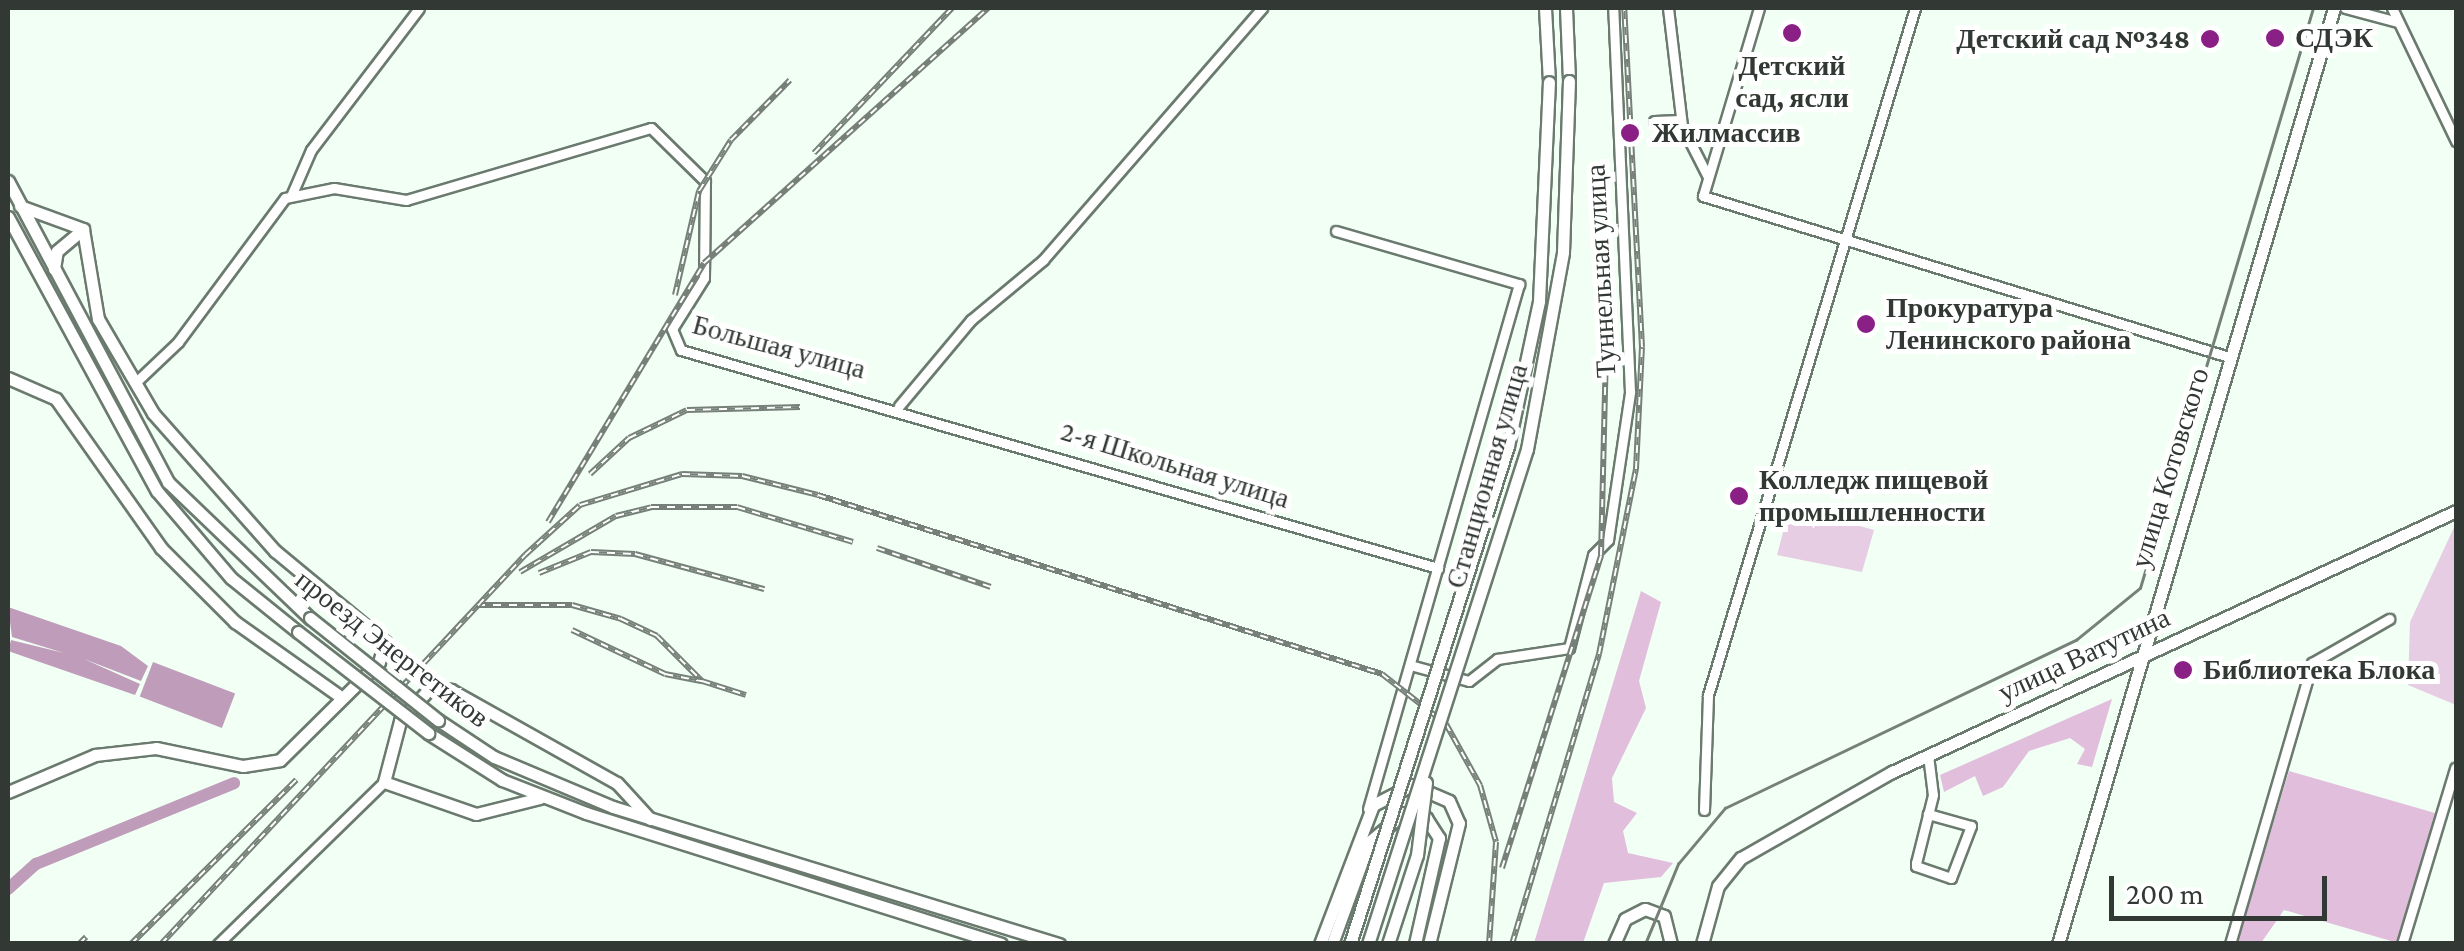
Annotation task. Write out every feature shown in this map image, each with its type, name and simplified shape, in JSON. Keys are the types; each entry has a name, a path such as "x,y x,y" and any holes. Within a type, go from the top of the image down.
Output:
{"main road":[{"name":"Станционная улица","path":"1350,944 1508,446 1533,338 1549,200 1545,8"},
{"name":"Станционная улица","path":"1368,944 1527,449 1550,340 1568,202 1566,8"},
{"name":"улица Котовского","path":"2058,944 2334,8"},
{"name":"проезд Энергетиков","path":"8,181 168,482 310,618 438,720 509,765 613,807 1059,944"},
{"path":"8,792 95,755 156,748 264,766 296,748 338,696 380,660 380,634 250,526 134,383 94,307 95,262 83,229 20,206"},
{"name":"проезд Энергетиков","path":"8,216 156,491 232,578 428,733 502,780 549,798 1001,944"},
{"path":"54,273 57,251 83,229"},
{"path":"72,240 95,262"},
{"path":"8,378 56,398 162,548 235,622 338,696"},
{"name":"улица Ватутина","path":"1702,944 1718,886 1742,858 1928,755 2456,512"},
{"path":"549,798 476,814 384,782 400,721 438,686 631,793 650,819"},
{"path":"1388,944 1417,855 1430,752"},
{"path":"501,808 502,780"},
{"path":"1320,944 1364,822 1384,794 1412,785 1438,792 1457,812 1430,944"},
{"path":"613,807 630,804 631,793"},
{"path":"1332,944 1368,842 1396,814 1434,826 1440,853 1416,944"},
{"path":"1614,944 1624,919 1645,909 1664,916 1671,944"}],"street":[{"path":"134,383 292,196 311,150 419,8"},
{"path":"899,406 971,320 1043,260 1262,8"},
{"name":"Туннельная улица","path":"1410,665 1469,681 1496,659 1568,648 1593,556 1608,540 1630,392 1613,8"},
{"path":"1668,8 1681,120 1708,177"},
{"path":"1760,8 1703,196 1842,243 2229,357"},
{"path":"1704,810 1708,695 1915,8"},
{"path":"2344,8 2398,22"},
{"path":"2392,8 2456,141"},
{"path":"1654,122 1681,120"},
{"name":"Большая улица","path":"292,196 334,188 406,200 651,128 706,181 704,278 672,329 674,346 899,406"},
{"name":"Станционная улица","path":"1336,231 1519,284 1364,822"},
{"name":"2-я Школьная улица","path":"899,406 1438,568"},
{"path":"2230,944 2312,663 2389,619"},
{"path":"1928,755 1928,814 1916,866 1951,878 1970,826 1928,814"},
{"path":"2402,944 2455,768"},
{"path":"218,944 384,782"}],"shaded area":[{"path":"1790,506 1874,530 1862,572 1777,555"},
{"path":"2456,523 2456,705 2408,685 2410,622"},
{"path":"1641,591 1661,602 1639,681 1646,708 1612,778 1614,802 1637,813 1623,831 1628,853 1673,863 1661,877 1604,883 1583,943 1534,943"},
{"path":"8,607 121,646 148,666 141,681 84,659 140,684 135,695 8,651 11,640 64,653 12,637"},
{"path":"153,662 235,694 222,728 140,697"},
{"path":"2112,699 2092,767 2077,764 2085,749 2070,738 2029,751 2003,787 1983,796 1975,776 1944,792 1940,775"},
{"path":"2289,771 2435,813 2398,943 2284,910 2261,943 2237,943"}],"waterway":[{"path":"8,889 36,864 234,783"}],"tram line":[{"path":"1645,944 1678,864 1725,808 2076,640 2140,588 2313,8"}],"railway":[{"path":"814,153 952,8"},
{"path":"548,522 704,263 988,8"},
{"path":"1512,944 1599,654 1636,469 1642,347 1624,8"},
{"path":"675,295 699,191 731,140 790,80"},
{"path":"1502,868 1601,555 1608,262"},
{"path":"590,474 629,438 687,410 800,407"},
{"path":"161,944 525,555 580,505 682,474 742,476 818,495 1382,674 1446,724 1480,785 1496,842 1489,944"},
{"path":"520,572 616,516 651,507 737,507 853,542"},
{"path":"877,548 991,587"},
{"path":"539,573 591,552 635,554 764,589"},
{"path":"477,605 572,605 621,619 657,636 702,681 746,695"},
{"path":"572,630 665,674 702,681"},
{"path":"131,944 296,780"},
{"path":"79,944 86,937"}],"place":[{"name":"Детский сад, ясли","path":"1792,33"},
{"name":"СДЭК","path":"2275,38"},
{"name":"Детский сад №348","path":"2210,39"},
{"name":"Жилмассив","path":"1630,133"},
{"name":"Прокуратура Ленинского района","path":"1866,324"},
{"name":"Колледж пищевой промышленности","path":"1739,496"},
{"name":"Библиотека Блока","path":"2183,670"}]}
